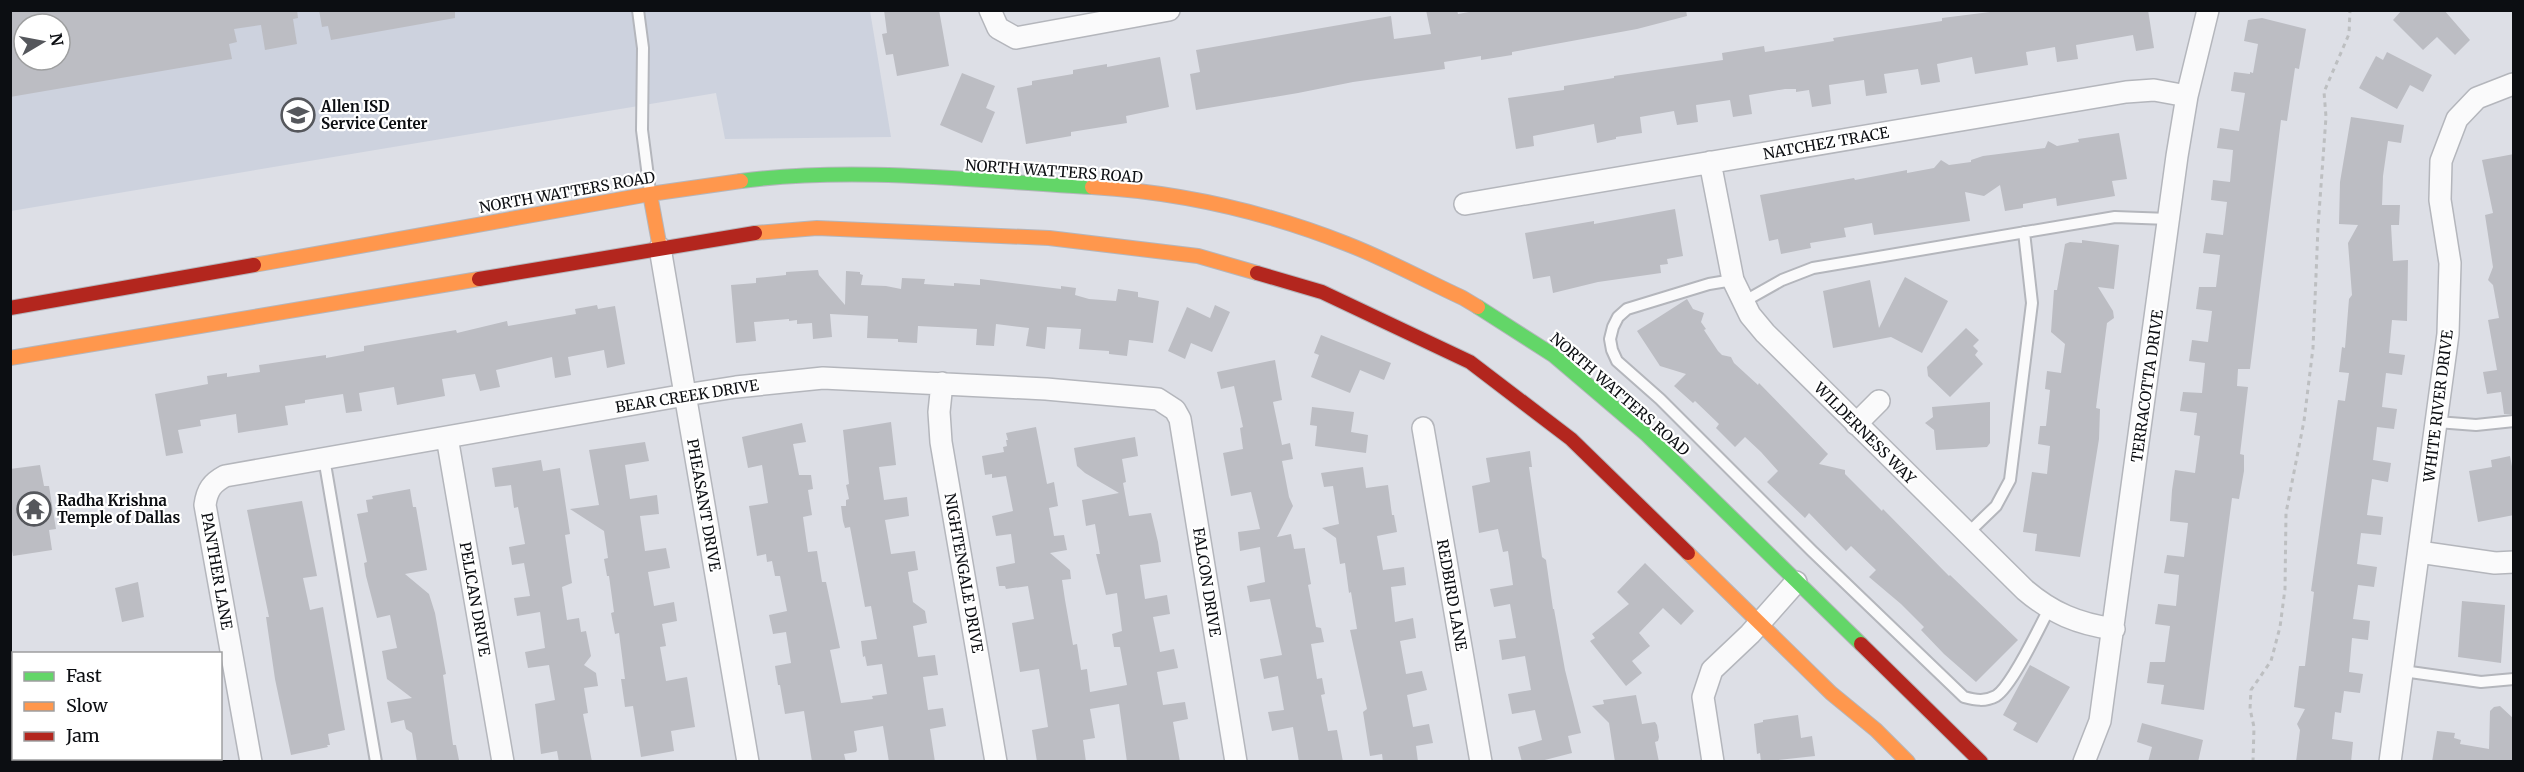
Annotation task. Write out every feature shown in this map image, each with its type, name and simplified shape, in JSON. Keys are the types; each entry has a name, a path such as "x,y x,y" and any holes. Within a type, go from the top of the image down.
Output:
{"main road":[{"name":"NORTH WATTERS ROAD","path":"10,308 651,194 780,176 846,174 1122,189 1242,210 1347,244 1463,298 1553,355 1647,435 1981,762"},
{"path":"651,194 660,248"},
{"path":"10,358 736,235 817,228 1049,238 1198,256 1322,292 1470,362 1571,439 1761,622 1831,693 1876,730 1908,762"}],"street":[{"path":"990,10 993,20 1002,32 1016,38 1169,10"},
{"name":"TERRACOTTA DRIVE","path":"2084,762 2100,721 2187,96 2208,10"},
{"name":"WHITE RIVER DRIVE","path":"2390,762 2448,334 2450,286 2447,239 2440,200 2441,161 2457,119 2477,98 2513,84"},
{"name":"NATCHEZ TRACE","path":"1465,204 2126,92 2154,90 2187,96"},
{"name":"WILDERNESS WAY","path":"1710,162 1733,280 1743,302 1765,333 2025,590 2049,609 2080,623 2114,629"},
{"name":"PHEASANT DRIVE","path":"660,248 748,762"},
{"name":"BEAR CREEK DRIVE","path":"210,487 225,476 324,458 685,395 823,378 942,383 1148,398 1158,399 1171,406"},
{"name":"NIGHTENGALE DRIVE","path":"942,383 939,412 941,442 996,762"},
{"path":"1856,424 1879,401"},
{"name":"FALCON DRIVE","path":"1171,406 1180,418 1236,762"},
{"name":"REDBIRD LANE","path":"1423,428 1481,762"},
{"name":"PELICAN DRIVE","path":"447,437 503,762"},
{"name":"PANTHER LANE","path":"210,487 205,505 251,762"},
{"path":"2419,552 2495,563 2514,562"},
{"path":"1713,762 1703,697 1712,670 1761,622 1796,582"}],"lane":[{"path":"638,10 643,48 642,130 651,194"},
{"path":"1743,302 1782,280 1813,268 2115,217 2169,219"},
{"path":"1968,533 1996,506 2010,480 2032,303 2024,232"},
{"path":"1733,280 1709,284 1628,309 1618,317 1613,327 1612,350 1617,361 1667,406 1899,636 1964,697 1985,700 2004,689 2049,609"},
{"path":"2437,422 2476,425 2514,421"},
{"path":"324,458 376,762"},
{"path":"2403,671 2481,682 2514,679"}],"path":[{"path":"2253,762 2254,728 2250,709 2250,690 2271,661 2280,627 2285,589 2286,513 2304,421 2313,348 2318,227 2326,117 2324,92 2349,34 2350,10"}],"shaded area":[{"name":"Allen ISD Service Center","path":"11,11 870,11 891,137 725,139 716,93 11,211"}],"building":[{"path":"10,10 297,10 298,18 293,19 297,44 265,50 261,25 234,29 237,42 229,44 232,59 10,97"},
{"path":"319,10 455,10 455,18 331,40 328,26 322,27"},
{"path":"884,10 939,10 949,66 897,76 893,54 886,55 882,34 887,33"},
{"path":"1426,10 1457,10 1458,14 1480,10 1686,10 1687,16 1637,29 1512,52 1512,55 1481,60 1481,56 1444,62 1445,69 1353,82 1196,110 1190,74 1200,72 1196,50 1391,16 1394,39 1431,34"},
{"path":"2006,10 2148,10 2154,48 2136,51 2133,35 2076,45 2078,59 2057,62 2055,47 2026,52 2028,65 1975,74 1972,57 1937,64 1940,82 1921,85 1918,69 1884,74 1887,93 1866,96 1864,80 1829,85 1831,104 1812,107 1809,90 1796,92 1796,89 1785,89 1749,95 1752,114 1733,117 1730,100 1696,105 1698,122 1677,125 1674,111 1640,117 1642,133 1597,143 1594,124 1533,136 1534,146 1516,149 1508,98 1564,90 1564,86 1614,78 1614,76 1723,60 1722,53 1764,46 1765,52 1834,41 1833,38 1942,21 1942,18"},
{"path":"2402,10 2444,10 2470,40 2455,55 2437,37 2423,50 2393,20"},
{"path":"2262,18 2306,29 2299,69 2295,68 2287,121 2281,120 2250,369 2238,369 2237,386 2248,387 2240,454 2244,455 2244,471 2239,499 2232,498 2204,710 2161,704 2164,685 2147,683 2150,662 2165,662 2170,626 2155,624 2158,604 2176,606 2179,575 2164,573 2167,555 2184,557 2188,523 2170,521 2175,470 2195,473 2200,436 2194,435 2197,413 2180,411 2183,392 2202,393 2205,363 2189,361 2192,340 2208,342 2212,311 2196,309 2199,287 2216,287 2220,255 2203,253 2206,233 2223,235 2227,202 2211,200 2213,180 2230,182 2233,150 2217,148 2220,128 2239,131 2245,93 2231,91 2234,72 2253,73 2258,44 2244,41 2248,20"},
{"path":"2387,52 2432,75 2423,92 2410,85 2397,109 2359,88 2376,56 2383,60"},
{"path":"1160,57 1169,107 1126,116 1127,123 1071,132 1071,136 1026,144 1017,88 1032,85 1032,81 1073,74 1073,70 1107,64 1107,67"},
{"path":"962,73 995,86 986,108 995,112 982,143 940,125"},
{"path":"2351,117 2404,125 2401,143 2388,141 2382,205 2400,205 2399,225 2391,225 2393,261 2408,260 2407,321 2392,320 2389,353 2405,355 2402,375 2386,373 2382,407 2397,409 2394,429 2377,427 2373,460 2391,463 2388,482 2372,479 2367,515 2383,517 2381,535 2361,533 2357,564 2377,567 2374,587 2358,585 2353,619 2370,621 2368,640 2352,638 2349,672 2363,674 2360,693 2344,691 2341,713 2335,712 2332,739 2353,742 2351,762 2296,762 2300,730 2297,724 2305,709 2294,707 2299,666 2305,666 2314,592 2311,591 2338,400 2345,401 2349,373 2339,372 2342,347 2345,348 2349,299 2352,295 2348,243 2358,225 2339,224 2340,182"},
{"path":"2119,133 2127,179 2112,181 2115,196 2057,206 2056,198 2023,204 2023,208 2005,211 2000,185 1984,196 1965,192 1970,221 1874,235 1872,223 1844,228 1846,237 1810,243 1811,248 1781,254 1778,239 1769,241 1760,195 1854,178 1855,180 1907,170 1907,173 1934,168 1941,160 1949,165 1971,162 1983,156 2045,148 2048,141 2057,146 2079,142 2078,139"},
{"path":"2514,154 2514,414 2504,414 2501,392 2487,394 2483,372 2497,370 2488,320 2499,318 2493,285 2488,280 2493,267 2485,215 2493,213 2482,160"},
{"path":"1675,209 1683,256 1667,259 1668,264 1660,265 1661,273 1598,282 1553,293 1550,276 1533,279 1525,233 1594,221 1594,224"},
{"path":"2082,240 2119,245 2114,289 2098,287 2113,311 2114,318 2107,323 2096,408 2100,409 2099,439 2080,557 2035,551 2037,534 2023,532 2032,472 2047,474 2050,446 2038,444 2040,426 2046,426 2050,390 2045,389 2047,371 2061,373 2065,344 2051,332 2054,290 2057,290 2065,244 2082,243"},
{"path":"818,270 819,275 845,305 846,271 860,272 863,275 861,285 901,289 902,278 925,279 924,284 954,286 954,283 980,285 980,279 1061,289 1061,286 1076,288 1075,295 1089,299 1116,301 1118,289 1138,292 1138,297 1159,301 1153,343 1129,340 1127,356 1109,354 1109,351 1079,349 1081,329 1047,327 1045,349 1026,346 1029,328 996,324 994,346 976,345 977,329 918,326 917,343 898,342 898,339 867,338 868,316 830,314 832,337 813,339 812,323 797,324 797,320 789,321 789,319 754,322 756,341 736,343 731,285 756,283 756,278 786,275 786,272"},
{"path":"1905,277 1948,301 1922,353 1891,337 1833,348 1823,291 1870,280 1879,328"},
{"path":"1687,299 1693,309 1704,313 1701,322 1718,351 1722,355 1731,357 1734,363 1758,385 1759,383 1828,454 1819,464 1845,470 1845,474 1882,511 1883,509 1949,576 2018,640 1976,682 1944,654 1921,630 1924,627 1901,604 1869,577 1876,570 1851,546 1846,551 1809,513 1805,518 1767,482 1778,471 1761,452 1745,437 1735,447 1716,428 1719,424 1695,401 1693,403 1674,386 1686,374 1660,366 1637,331"},
{"path":"597,305 598,309 615,306 625,364 607,368 604,350 568,357 571,375 555,378 552,357 496,370 500,387 480,391 475,374 442,379 445,396 397,405 394,387 359,393 362,411 346,413 343,394 305,400 305,403 285,406 288,425 238,433 236,414 200,420 201,426 178,430 183,453 166,456 155,394 208,384 207,376 227,373 227,377 260,372 259,365 326,355 326,358 364,351 364,346 456,330 457,333 507,321 508,326 576,314 575,309"},
{"path":"1215,305 1230,312 1212,352 1191,343 1185,359 1168,351 1187,307 1210,318"},
{"path":"1966,328 1979,340 1973,346 1978,351 1975,355 1983,364 1950,397 1928,376 1927,367"},
{"path":"1321,335 1391,363 1384,380 1360,370 1350,393 1311,377 1319,355 1314,353"},
{"path":"1275,360 1282,400 1273,402 1282,445 1290,443 1293,459 1282,461 1293,506 1277,537 1291,534 1294,549 1305,548 1311,584 1308,585 1316,627 1321,628 1324,642 1311,644 1317,679 1322,678 1325,694 1321,695 1328,731 1337,730 1343,762 1299,762 1293,727 1272,731 1268,712 1284,710 1278,676 1264,679 1260,659 1282,655 1270,599 1250,602 1247,586 1265,582 1260,547 1240,551 1238,532 1260,529 1251,492 1231,496 1223,453 1243,449 1240,428 1243,427 1234,386 1221,389 1217,372"},
{"path":"1990,402 1990,443 1987,447 1936,450 1934,430 1925,423 1933,417 1932,407"},
{"path":"1312,407 1354,412 1351,432 1368,435 1366,453 1315,446 1317,426 1310,425"},
{"path":"891,422 896,465 879,467 884,500 907,497 909,516 885,520 891,554 915,551 918,570 908,572 913,602 925,611 927,623 913,626 918,657 935,655 938,675 923,677 928,710 943,708 946,726 930,729 935,762 889,762 883,726 854,731 857,750 844,754 846,762 812,762 804,711 785,714 780,685 778,685 775,666 791,663 786,632 773,634 769,615 787,611 780,576 775,576 772,561 767,562 766,554 757,556 749,506 768,503 762,465 748,468 742,437 802,423 806,442 793,444 799,475 811,475 813,489 808,490 812,515 803,517 808,552 817,551 822,582 826,582 840,648 830,650 841,703 873,699 872,696 887,694 882,664 867,666 865,656 863,657 861,641 877,639 871,606 865,607 850,527 845,528 843,521 841,506 846,506 846,500 849,499 846,485 849,484 843,430"},
{"path":"1036,427 1047,484 1054,482 1058,506 1049,508 1054,536 1064,535 1067,550 1050,553 1070,570 1071,579 1062,580 1065,600 1073,645 1077,644 1081,670 1087,669 1090,692 1127,685 1120,647 1114,647 1112,634 1122,631 1117,593 1106,595 1096,554 1100,554 1095,524 1086,526 1082,500 1119,493 1077,466 1074,448 1135,437 1138,456 1122,459 1126,482 1123,483 1129,516 1151,513 1158,542 1161,562 1140,565 1145,599 1167,595 1170,614 1153,617 1160,652 1174,649 1178,668 1157,672 1163,705 1185,702 1188,719 1173,722 1180,762 1127,762 1119,704 1090,709 1095,738 1083,740 1086,762 1037,762 1032,730 1048,727 1039,669 1020,672 1012,623 1034,619 1028,586 1006,589 1005,586 999,586 996,567 1015,563 1011,534 996,536 992,516 1013,511 1006,476 992,478 992,474 985,475 982,456 1004,452 1003,447 1007,446 1006,440 1008,440 1006,433"},
{"path":"645,442 649,461 625,465 630,499 657,495 659,514 640,516 645,551 666,548 670,568 648,572 654,606 674,602 677,621 662,624 666,646 660,647 666,681 687,677 695,727 671,731 674,751 641,757 633,706 625,707 621,679 625,679 619,633 615,634 611,613 614,612 609,576 607,576 604,559 608,558 604,531 570,509 599,505 589,450"},
{"path":"1530,451 1532,467 1529,467 1542,557 1546,560 1565,670 1581,733 1568,736 1572,753 1537,762 1522,762 1518,747 1542,740 1535,710 1512,714 1508,694 1531,690 1525,656 1502,660 1499,640 1516,638 1510,604 1494,607 1490,589 1513,585 1508,551 1503,552 1498,529 1479,533 1472,486 1490,482 1486,458"},
{"path":"2510,456 2514,477 2514,515 2478,522 2469,471 2492,467 2491,460"},
{"path":"541,460 543,471 560,468 570,534 565,535 572,583 562,587 567,620 579,618 581,632 586,631 591,656 584,665 596,673 598,686 584,688 588,713 583,714 592,762 559,762 557,751 541,754 535,704 555,700 549,665 528,668 525,652 545,648 540,612 517,616 514,598 530,596 524,563 512,565 509,547 525,544 518,507 514,508 511,485 495,487 492,468"},
{"name":"Radha Krishna Temple of Dallas","path":"40,465 44,486 49,486 56,529 49,530 52,550 13,556 10,540 10,469"},
{"path":"1363,467 1366,488 1388,485 1397,532 1377,536 1383,570 1404,567 1406,585 1391,587 1395,622 1413,618 1416,638 1400,641 1406,674 1422,671 1427,690 1407,695 1413,727 1429,724 1433,743 1416,746 1418,762 1383,762 1382,754 1370,756 1363,712 1367,709 1350,630 1357,629 1345,563 1340,564 1336,538 1322,528 1339,524 1333,486 1324,487 1321,473"},
{"path":"410,489 413,507 416,507 427,570 405,574 429,594 435,613 446,674 443,675 453,745 456,745 459,760 449,762 417,762 412,733 406,729 404,720 391,723 387,702 412,698 387,679 382,651 397,648 390,615 377,618 366,576 364,563 367,562 357,514 368,512 366,500 373,499 372,496"},
{"path":"302,501 317,576 303,578 310,610 323,607 345,730 328,734 330,745 327,745 328,747 291,755 275,679 266,617 269,617 247,510"},
{"path":"1645,563 1694,611 1681,625 1663,608 1639,633 1650,646 1632,661 1642,673 1626,686 1590,641 1595,638 1592,634 1629,604 1617,592"},
{"path":"138,582 144,617 122,622 115,588"},
{"path":"2462,601 2505,605 2501,663 2458,657"},
{"path":"2030,665 2070,687 2037,743 2013,730 2017,723 2003,715"},
{"path":"1636,695 1642,724 1655,722 1657,725 1659,737 1655,742 1659,762 1615,762 1609,723 1592,706 1604,704 1603,700"},
{"path":"2500,706 2514,719 2514,762 2432,762 2437,731 2455,733 2454,738 2461,740 2460,744 2489,749 2490,711"},
{"path":"1798,715 1801,738 1812,736 1815,756 1761,762 1760,753 1757,754 1754,724 1763,722 1763,720"},
{"path":"2142,723 2203,740 2198,762 2148,762 2152,747 2137,742"}],"traffic: fast":[{"path":"741,181 784,177 872,175 1092,187"},
{"path":"1478,307 1553,355 1647,435 1861,644"}],"traffic: slow":[{"path":"254,265 650,194 741,181"},
{"path":"1092,187 1190,199 1285,222 1376,256 1478,307"},
{"path":"650,194 660,248"},
{"path":"755,233 817,228 1049,238 1198,256 1257,273"},
{"path":"10,358 479,279"},
{"path":"1688,553 1831,693 1876,730 1908,762"}],"traffic: jam":[{"path":"479,279 755,233"},
{"path":"10,308 254,265"},
{"path":"1257,273 1322,292 1470,362 1571,439 1688,553"},
{"path":"1861,644 1981,762"}],"place":[{"name":"Allen ISD Service Center","path":"298,115"},
{"name":"Radha Krishna Temple of Dallas","path":"34,509"}]}
